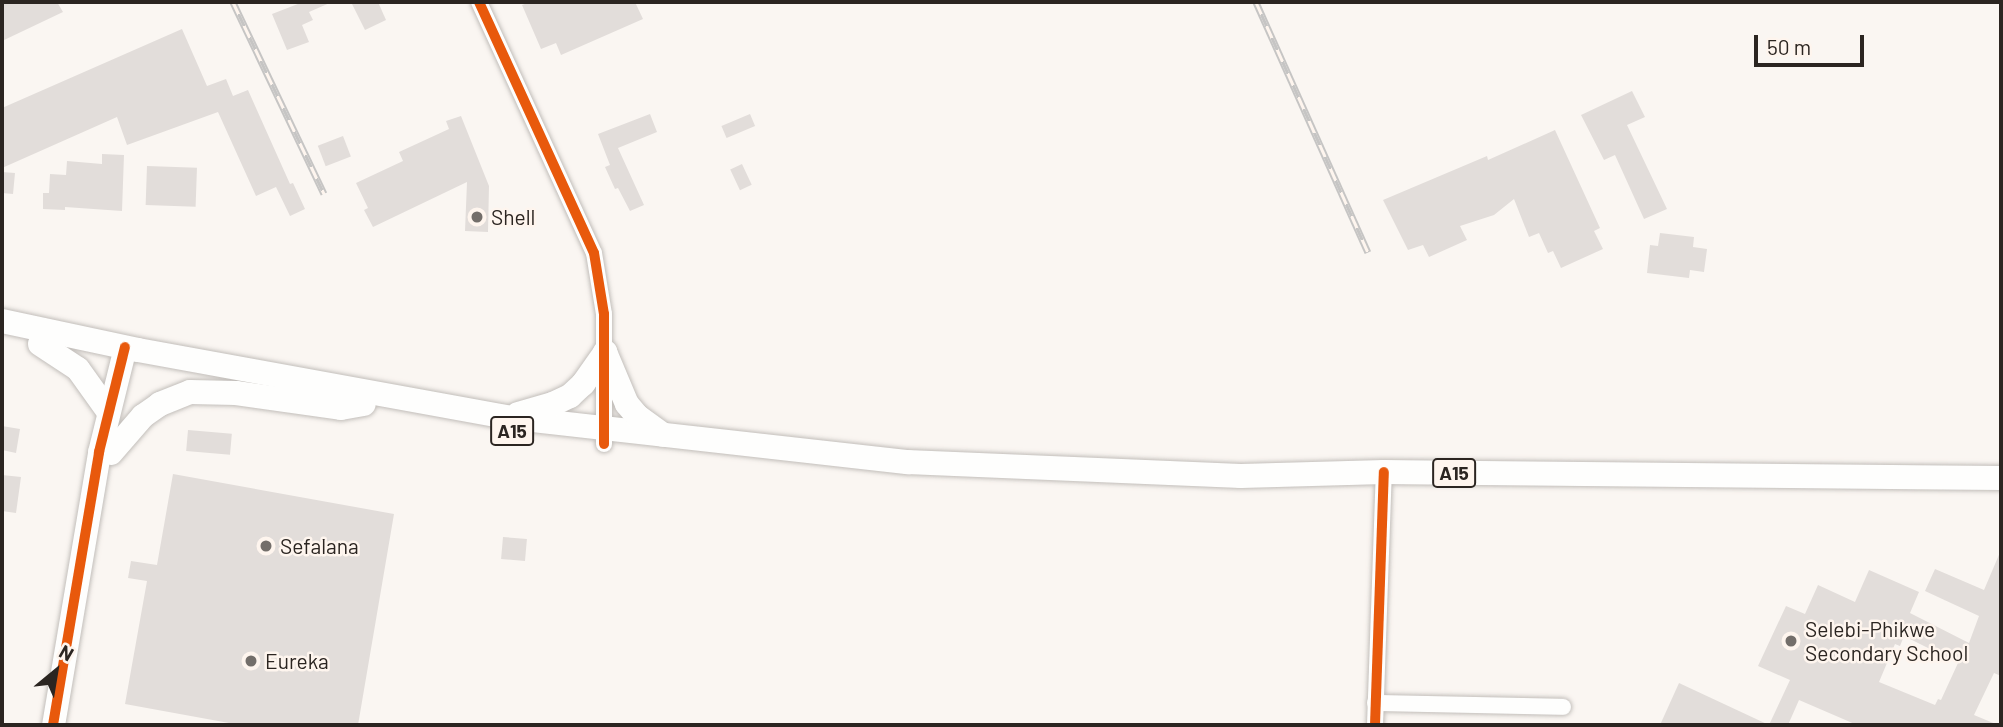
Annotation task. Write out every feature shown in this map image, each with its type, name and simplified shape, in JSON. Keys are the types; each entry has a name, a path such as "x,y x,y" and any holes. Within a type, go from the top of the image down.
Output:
{"main road":[{"name":"A15","path":"2,321 130,355 491,428 605,437 666,437 906,462 1241,476 1384,472 2001,478"},
{"name":"A15","path":"2,336 505,417 605,437 781,462 856,465 906,462"},
{"path":"40,344 78,369 108,411"},
{"path":"505,417 553,404 570,396 583,384 605,352"},
{"path":"605,352 627,404 637,416 666,437"},
{"path":"111,453 143,416 160,404 190,392 236,393 341,408 364,404"}],"street":[{"path":"480,2 594,253 600,274 605,352 605,437"},
{"path":"53,725 108,411 130,355"},
{"path":"94,493 111,453 130,355"},
{"path":"1375,725 1384,472"},
{"path":"1375,703 1563,707"}],"building":[{"path":"2,2 57,2 63,12 2,41"},
{"path":"303,2 332,2 309,12 313,20 302,25 309,42 287,50 272,14"},
{"path":"351,2 378,2 386,20 365,30"},
{"path":"530,2 635,2 643,19 561,55 556,43 541,49 522,5"},
{"path":"182,29 207,86 226,79 233,96 248,90 290,184 293,183 305,209 290,216 276,187 256,196 218,112 127,145 117,117 2,168 2,108"},
{"path":"1632,91 1645,117 1627,125 1667,209 1644,219 1615,155 1604,160 1581,115"},
{"path":"650,114 657,132 618,148 644,205 630,211 618,188 615,189 605,167 610,165 598,134"},
{"path":"750,114 755,126 727,138 721,126"},
{"path":"461,116 489,186 488,232 465,231 467,182 373,227 364,210 368,208 356,183 403,161 399,152 449,129 446,121"},
{"path":"1555,130 1600,228 1594,231 1603,249 1561,268 1553,251 1548,253 1539,233 1529,237 1514,199 1494,215 1460,226 1467,240 1429,257 1423,245 1408,250 1383,200 1487,156 1488,160"},
{"path":"343,136 351,157 326,166 318,146"},
{"path":"102,154 124,155 122,211 65,207 65,210 43,209 43,193 49,193 50,174 66,175 67,161 102,164"},
{"path":"742,164 752,185 740,190 730,169"},
{"path":"147,166 197,168 196,207 146,205"},
{"path":"2,172 15,173 13,194 2,193"},
{"path":"1660,233 1694,237 1693,247 1707,249 1704,272 1690,270 1689,278 1647,273 1650,245 1658,246"},
{"path":"2,426 20,429 16,453 2,450"},
{"path":"188,430 232,434 230,455 186,451"},
{"path":"173,474 394,514 358,725 240,725 125,704 147,581 128,578 131,561 157,565"},
{"path":"2,475 21,477 16,513 2,511"},
{"path":"503,537 527,539 525,561 501,559"},
{"path":"2001,550 2001,676 1994,673 1974,715 1998,725 1857,725 1799,700 1788,725 1769,725 1790,680 1758,666 1786,606 1805,614 1818,585 1855,602 1869,570 1919,592 1910,613 1969,643 1979,616 1925,591 1935,569 1984,590","holes":["1904,636 1958,663 1941,700 1938,699 1935,705 1879,682 1895,644 1900,646"]},
{"path":"1679,683 1769,725 1660,725"}],"railway":[{"path":"233,2 324,194"},
{"path":"1256,2 1368,252"}],"cycle path":[{"path":"479,2 594,253 604,314 604,444"},
{"path":"53,725 99,452 125,347"},
{"path":"1375,725 1384,472"}],"place":[{"name":"Shell","path":"477,217"},
{"name":"Sefalana","path":"266,546"},
{"name":"Selebi-Phikwe Secondary School","path":"1791,641"},
{"name":"Eureka","path":"251,661"}]}
